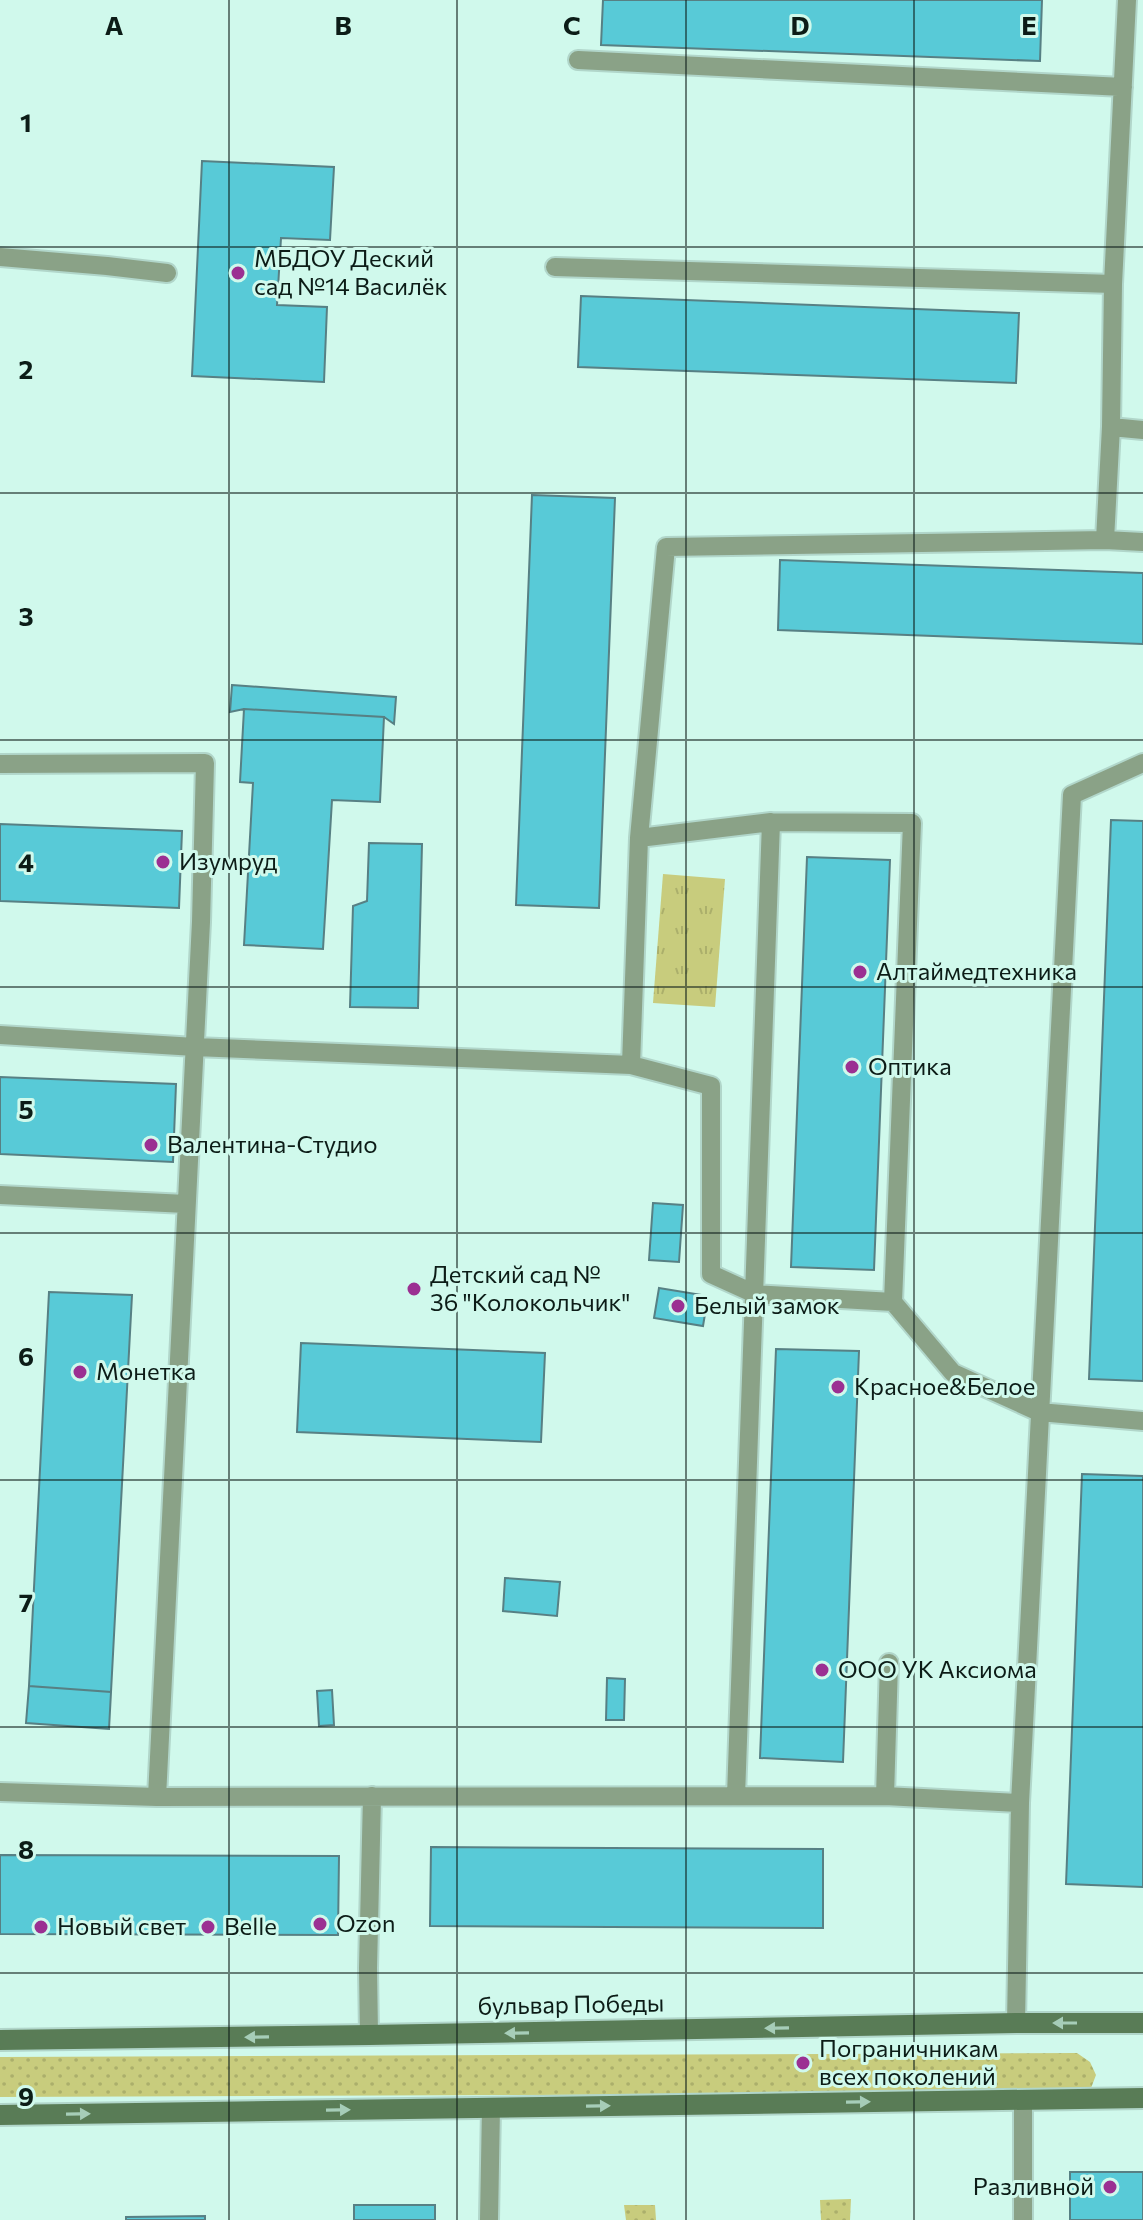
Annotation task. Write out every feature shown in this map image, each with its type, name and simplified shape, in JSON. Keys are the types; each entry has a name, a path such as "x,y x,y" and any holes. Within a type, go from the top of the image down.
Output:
{"street":[{"name":"бульвар Победы","path":"0,2040 1143,2023"},
{"path":"0,2115 1143,2098"}],"lane":[{"path":"1105,540 1111,427 1113,284 1127,0"},
{"path":"578,60 1123,87"},
{"path":"0,257 167,273"},
{"path":"555,267 1113,284"},
{"path":"1111,427 1143,430"},
{"path":"631,1065 639,838 666,547 1143,542"},
{"path":"0,764 205,763 201,922 157,1797"},
{"path":"1016,2023 1020,1803 1072,795 1143,763"},
{"path":"639,838 771,822 912,823 893,1302 953,1373 1039,1412 1143,1421"},
{"path":"736,1796 771,822"},
{"path":"0,1035 195,1047 631,1065 711,1086 711,1274 755,1294 893,1302"},
{"path":"0,1195 186,1204"},
{"path":"885,1796 889,1663"},
{"path":"0,1792 157,1797 885,1796 1020,1803"},
{"path":"369,2035 372,1796"},
{"path":"1023,2100 1023,2220"},
{"path":"489,2220 491,2107"}],"green space":[{"path":"663,874 725,879 715,1007 653,1003"},
{"path":"1077,2053 1090,2062 1096,2075 1091,2088 1077,2093 0,2097 0,2057"},
{"path":"851,2199 850,2220 821,2220 820,2200"},
{"path":"624,2205 655,2205 656,2220 626,2220"}],"building":[{"path":"603,0 1042,0 1040,61 601,45"},
{"name":"МБДОУ Деский сад №14 Василёк","path":"202,161 334,167 330,240 281,238 277,305 327,307 324,382 192,376"},
{"path":"581,296 1019,313 1016,383 578,367"},
{"path":"532,495 615,498 599,908 516,905"},
{"path":"780,560 1143,573 1143,644 778,630"},
{"path":"232,685 396,697 394,724 384,717 244,709 230,712"},
{"path":"244,709 384,717 380,802 332,800 323,949 244,945 253,783 240,782"},
{"path":"1111,820 1143,821 1143,1381 1089,1379"},
{"path":"0,824 182,831 179,908 0,901"},
{"path":"369,843 422,844 418,1008 350,1007 353,906 367,901"},
{"path":"807,857 890,860 874,1270 791,1267"},
{"path":"0,1077 176,1084 173,1162 0,1154"},
{"path":"653,1203 683,1205 679,1262 649,1260"},
{"path":"659,1288 708,1296 703,1326 654,1318"},
{"path":"49,1292 132,1295 111,1692 29,1686"},
{"path":"301,1343 545,1353 541,1442 297,1432"},
{"path":"776,1349 859,1351 843,1762 760,1758"},
{"path":"1082,1474 1143,1476 1143,1887 1066,1884"},
{"path":"505,1578 560,1582 557,1616 503,1611"},
{"path":"607,1678 625,1679 624,1720 606,1720"},
{"path":"29,1686 111,1692 109,1729 26,1723"},
{"path":"332,1690 334,1725 319,1726 317,1691"},
{"path":"431,1847 823,1849 823,1928 430,1926"},
{"path":"0,1855 339,1856 338,1935 0,1934"},
{"path":"1070,2172 1143,2172 1143,2220 1070,2220"},
{"path":"354,2205 435,2205 435,2220 354,2220"},
{"path":"205,2216 205,2220 126,2220 126,2217"}],"place":[{"name":"МБДОУ Деский сад №14 Василёк","path":"238,273"},
{"name":"Изумруд","path":"163,862"},
{"name":"Алтаймедтехника","path":"860,972"},
{"name":"Оптика","path":"852,1067"},
{"name":"Валентина-Студио","path":"151,1145"},
{"name":"Детский сад № 36 \"Колокольчик\"","path":"414,1289"},
{"name":"Белый замок","path":"678,1306"},
{"name":"Монетка","path":"80,1372"},
{"name":"Красное&Белое","path":"838,1387"},
{"name":"ООО УК Аксиома","path":"822,1670"},
{"name":"Ozon","path":"320,1924"},
{"name":"Новый свет","path":"41,1927"},
{"name":"Belle","path":"208,1927"},
{"name":"Пограничникам всех поколений","path":"803,2063"},
{"name":"Разливной","path":"1110,2187"}]}
